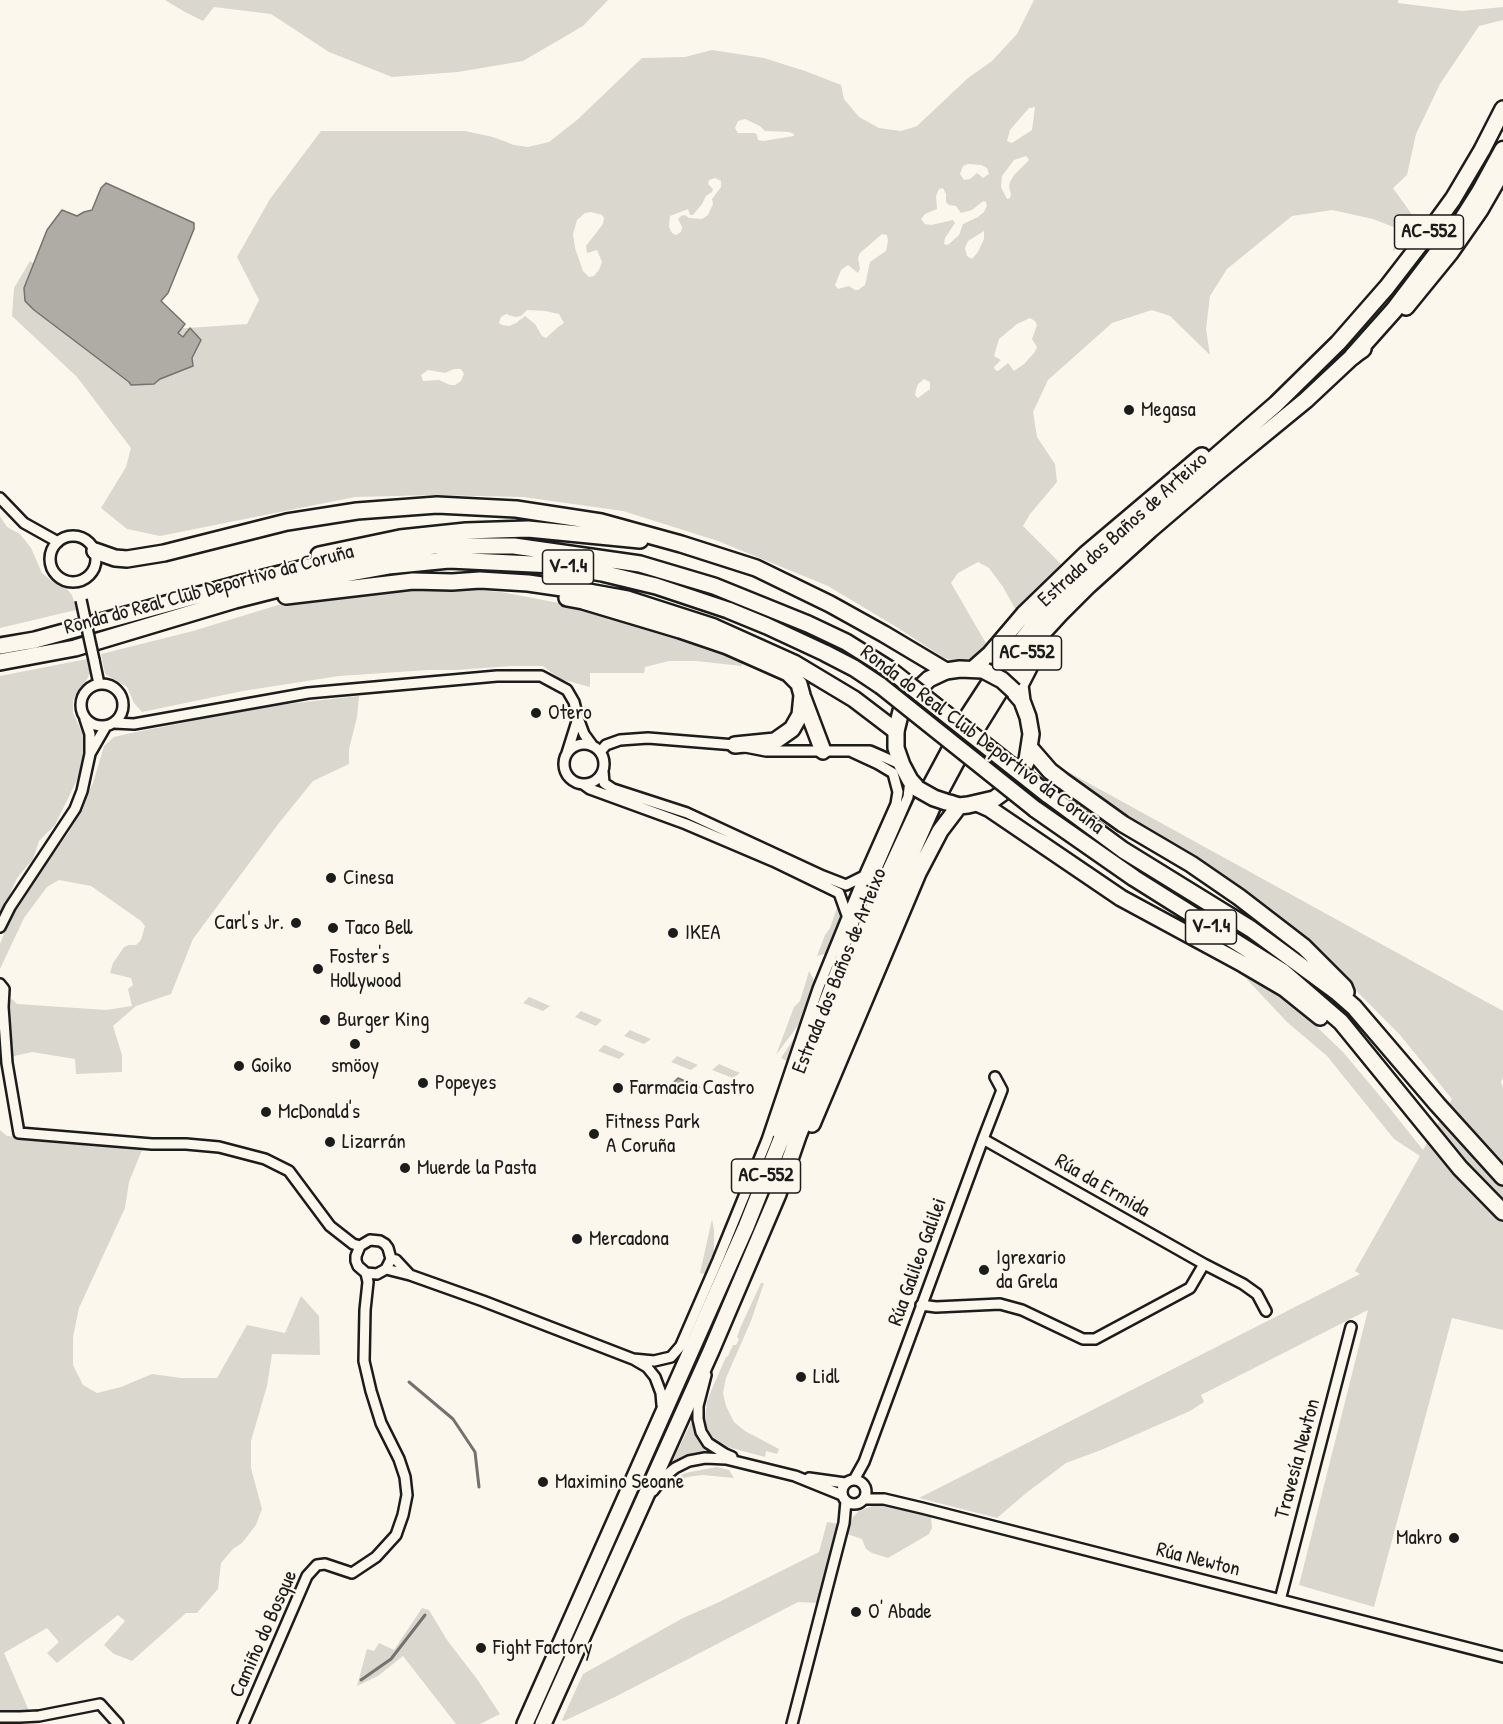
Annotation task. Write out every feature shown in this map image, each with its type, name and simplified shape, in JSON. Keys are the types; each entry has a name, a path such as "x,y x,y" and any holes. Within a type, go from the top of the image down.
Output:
{"highway":[{"path":"1353,356 1394,310 1461,222 1503,150"}],"main road":[{"name":"Estrada dos Baños de Arteixo","path":"524,1724 746,1227 877,899 922,802 968,716 998,670 1043,614 1093,563 1254,425 1338,344 1387,287 1453,199 1503,109"},
{"name":"AC-552","path":"1353,356 1375,342 1405,309 1450,253 1480,210 1503,170"},
{"name":"AC-552","path":"979,670 1024,614 1086,554 1338,344"},
{"name":"Estrada dos Baños de Arteixo","path":"543,1724 711,1351 778,1194 839,1029 890,902 917,840 957,760 1010,676 1038,638 1088,586 1212,477 1306,400 1353,356"},
{"name":"AC-552","path":"1018,696 1026,672 1037,653 1055,632 1106,582 1240,464 1306,400"},
{"path":"95,551 115,558 127,559 164,553 287,522 357,511 437,505 516,509 601,522 756,568 797,587 884,634 946,671"},
{"path":"243,583 275,567 340,549 400,538 466,531 528,529 681,544"},
{"name":"Ronda do Real Club Deportivo da Coruña","path":"0,646 35,640 329,562 434,546 514,546 640,564 731,592 808,624 853,646 890,669 1047,794 1123,849 1251,929 1294,960 1354,1006 1503,1178"},
{"name":"Ronda do Real Club Deportivo da Coruña","path":"0,662 75,648 235,600 322,578 388,566 449,560 554,565 602,573 656,586 728,610 854,668 881,686 1035,809 1134,878 1282,971 1341,1022 1460,1168 1503,1212"},
{"path":"235,600 412,581 501,580 627,599 714,627 794,663 854,699 896,731"},
{"path":"452,582 508,588 583,601 727,646 788,673 799,684 823,751"},
{"path":"979,670 1002,680 1018,696 1028,717 1031,734 1030,748 1019,777 1012,786 994,799 979,804 952,804 934,798 914,785 902,765 896,748 896,731 901,711 913,694 929,679 946,671 979,670"},
{"path":"735,745 775,741 792,729 800,715 802,695"},
{"path":"1030,748 1050,771 1063,781 1123,824 1230,890 1304,947 1344,987 1354,1006"},
{"name":"AC-552","path":"778,1194 811,1128 918,873 952,804"},
{"path":"979,804 990,809 1121,898 1284,988 1373,1061"}],"street":[{"path":"0,498 24,523 58,542"},
{"path":"71,536 86,540 95,551 95,567 85,579 78,582 64,580 53,570 51,555 58,542 71,536"},
{"path":"78,582 99,684"},
{"path":"85,719 94,725 134,724 308,693 497,676 541,676 567,690 574,702 584,734 603,758 604,783 613,789 687,813 846,885 864,876"},
{"path":"0,927 10,907 75,809 82,791 90,754 90,734 81,707 84,694 88,689 99,684 106,684 113,687 122,697 123,711 90,754"},
{"path":"578,718 564,764 567,774 574,781 686,824 773,861 839,893 848,918"},
{"path":"600,752 606,745 620,740 660,738 735,745 766,751 870,751 902,765"},
{"path":"567,753 581,744 592,746"},
{"name":"Estrada dos Baños de Arteixo","path":"681,1345 767,1140 818,989 896,804 898,792 893,773 852,752"},
{"path":"583,784 595,780 603,771"},
{"name":"Estrada dos Baños de Arteixo","path":"647,1451 662,1405 742,1223 863,899 914,785"},
{"name":"Estrada dos Baños de Arteixo","path":"864,876 896,826"},
{"path":"0,984 4,989 7,1063 19,1133 219,1147 266,1159 289,1171 330,1226 353,1244 360,1246"},
{"name":"Rúa Galileo Galilei","path":"850,1481 864,1462 1002,1090 995,1077"},
{"name":"Rúa da Ermida","path":"983,1139 1243,1284 1257,1294 1266,1311"},
{"path":"370,1240 380,1241 388,1248 391,1259 386,1269 377,1274 366,1273 356,1261 357,1250 370,1240"},
{"path":"391,1259 396,1260 410,1275"},
{"name":"Estrada dos Baños de Arteixo","path":"710,1295 718,1260"},
{"path":"921,1305 936,1307 1000,1304 1022,1310 1083,1339 1095,1339 1190,1288 1204,1264"},
{"path":"386,1269 410,1275 633,1359 647,1367 655,1377 661,1393 662,1405"},
{"name":"Camiño do Bosque","path":"243,1724 307,1576 317,1565 325,1564 352,1573 376,1557 396,1535 403,1515 407,1495 405,1477 399,1459 381,1423 364,1361 368,1281 366,1273"},
{"name":"Travesía Newton","path":"1280,1600 1351,1327"},
{"path":"633,1359 654,1361 671,1357 694,1329"},
{"name":"Rúa Newton","path":"711,1351 698,1406 701,1432 708,1443 717,1449 746,1462"},
{"name":"Rúa Newton","path":"641,1508 664,1477 675,1468 688,1461 705,1458 746,1462 795,1476 851,1503 863,1494"},
{"name":"Rúa Galileo Galilei","path":"863,1494 864,1462"},
{"name":"Rúa Newton","path":"795,1476 850,1481 863,1494 1503,1657"},
{"path":"792,1724 844,1523 842,1489 850,1481"},
{"path":"844,1523 863,1494"},
{"path":"0,1717 39,1716 100,1704 115,1722"}],"shaded area":[{"path":"165,0 608,0 583,26 523,61 458,72 392,77 329,52 271,14 214,7 203,21"},
{"path":"1034,0 1398,0 1398,3 1462,11 1503,7 1503,20 1479,26 1440,84 1416,134 1407,175 1393,188 1418,223 1393,252 1396,228 1373,219 1332,210 1292,216 1227,269 1210,296 1206,329 1210,355 1170,316 1152,310 1112,323 1048,380 1033,412 1037,437 1055,464 1057,482 1023,526 1062,565 1017,612 989,568 978,562 958,573 951,583 987,645 971,658 954,661 944,658 828,586 718,541 623,511 523,497 434,495 355,497 160,536 127,529 101,508 126,467 131,448 77,377 12,316 14,288 30,261 127,332 247,324 259,300 237,257 270,199 321,131 465,131 528,147 549,142 577,120 642,58 685,57 712,50 764,58 841,85 844,99 859,117 879,128 901,131 917,126 968,78 992,61 1017,34","holes":["1035,107 1032,130 1012,143 1007,141 1010,130 1029,108","745,119 765,131 789,132 794,136 763,141 758,140 755,133 738,133 735,128 738,121","1026,156 1029,160 1010,182 1010,198 1007,199 1001,187 1002,176 1014,160","981,165 987,168 989,174 983,178 977,173 970,179 964,180 960,174 963,166","715,178 721,181 721,187 712,199 713,204 708,215 702,219 681,216 678,219 682,227 681,232 676,235 672,233 669,227 670,216 688,209 690,215 693,215 713,189 708,184 709,180","943,188 946,202 956,206 961,213 972,210 985,201 987,205 978,217 963,224 959,235 948,245 944,244 945,238 955,223 953,220 931,225 925,224 921,219 925,214 937,209 936,196 939,189","591,212 602,215 604,218 603,224 586,246 587,253 597,250 602,262 594,276 589,277 583,271 573,234 577,220 585,213","984,231 984,239 978,252 972,259 967,256 965,248 968,241","882,234 887,235 886,251 870,262 865,285 858,290 849,286 838,289 835,285 841,270 848,265 858,273 860,269 858,258 860,253","527,310 545,311 559,314 564,323 546,338 525,316 509,326 502,325 499,323 501,317 506,314 515,317 521,316","1030,318 1035,321 1037,325 1032,339 1037,347 1024,364 1014,371 1008,363 998,371 994,367 1001,360 994,356 999,339 1017,324","454,369 461,369 464,374 461,381 455,385 439,380 423,381 421,375 428,370 445,373","924,379 930,382 930,389 918,398 915,395 918,384"]},
{"path":"106,183 194,223 194,229 168,293 161,301 185,324 178,333 183,337 190,328 201,340 192,358 193,366 160,379 154,384 131,385 25,301 24,288 47,230 62,210 77,216 92,210 101,188"},
{"path":"0,516 7,527 20,534 31,548 42,573 52,581 64,586 72,595 76,610 0,628"},
{"path":"453,588 501,592 575,606 662,631 744,660 742,666 696,661 669,661 645,667 644,673 590,673 590,687 560,679 543,666 339,676 243,691 142,712 134,703 127,687 105,674 101,654 193,631 288,602 389,589"},
{"path":"87,659 90,673 73,700 73,713 86,741 84,759 77,780 55,825 39,841 33,859 17,878 0,912 0,676"},
{"path":"359,696 357,717 349,749 349,764 313,781 279,823 193,939 171,994 136,1006 113,1026 122,1055 122,1072 76,1074 75,1059 32,1052 10,1057 4,1052 0,1041 0,1009 12,999 17,1004 106,1010 132,1006 128,989 133,985 131,978 110,973 113,963 124,947 136,945 141,940 145,926 91,886 59,880 47,887 24,918 0,969 0,944 14,908 69,832 93,783 104,746 114,737 131,733 269,706"},
{"path":"1052,763 1503,1011 1503,1077 1501,1082 1503,1088 1503,1330 1452,1318 1374,1607 1299,1585 1368,1310 1201,1395 1204,1402 1190,1411 1066,1463 997,1518 919,1498 1360,1274 1355,1271 1420,1156 1394,1139 1327,1056 1287,1022 1239,971 1290,1003 1343,1052 1423,1150 1452,1099 1400,1035 1313,947 1268,909 1114,809"},
{"path":"839,902 843,917 829,951 817,956 830,928"},
{"path":"809,971 815,982 815,991 808,1012 776,1055 794,1007 800,1001"},
{"path":"529,997 550,1006 543,1011 523,1003"},
{"path":"581,1011 602,1020 596,1026 575,1017"},
{"path":"802,1026 789,1062 781,1058"},
{"path":"630,1030 651,1039 644,1044 624,1036"},
{"path":"604,1045 625,1054 619,1059 598,1051"},
{"path":"677,1056 698,1065 691,1070 671,1062"},
{"path":"719,1064 740,1073 733,1078 712,1070"},
{"path":"678,1078 699,1087 693,1092 672,1084"},
{"path":"0,1130 7,1136 142,1150 129,1182 125,1208 79,1308 73,1337 73,1365 83,1385 97,1393 121,1387 152,1374 181,1378 217,1378 247,1325 285,1333 301,1296 319,1316 320,1355 272,1354 267,1386 251,1441 251,1468 262,1509 256,1525 242,1543 233,1549 221,1563 218,1589 197,1613 186,1613 132,1661 114,1654 104,1645 125,1621 118,1615 57,1663 47,1653 59,1642 47,1628 4,1653 33,1720 0,1721"},
{"path":"712,1219 714,1258 709,1270 704,1274 700,1273"},
{"path":"761,1283 764,1283 751,1321 726,1378 723,1393 726,1406 734,1422 745,1431 779,1449 777,1454 766,1451 765,1457 724,1446 715,1440 706,1428 705,1418 711,1391 726,1357 739,1339 737,1337 741,1326"},
{"path":"704,1341 703,1350 536,1724 530,1724"},
{"path":"693,1419 696,1435 702,1444 715,1454 696,1455 672,1462"},
{"path":"717,1467 729,1470 734,1478 703,1475 687,1477 672,1484 683,1474"},
{"path":"875,1505 931,1517 932,1528 929,1534 888,1558 872,1553 866,1549 862,1539 847,1534 853,1517 859,1511"},
{"path":"827,1522 838,1524 817,1603 798,1602 615,1697 562,1720 583,1674 683,1618 819,1552"},
{"path":"422,1608 429,1610 447,1640 500,1714 480,1724 456,1724 403,1656 378,1676 357,1686 367,1649 374,1651 379,1643 394,1650"}],"waterway":[{"path":"409,1382 453,1419 475,1452 479,1487"},
{"path":"361,1680 391,1659 425,1615"}],"place":[{"name":"Megasa","path":"1129,410"},
{"name":"Otero","path":"536,713"},
{"name":"Cinesa","path":"331,878"},
{"name":"Carl's Jr.","path":"296,923"},
{"name":"Taco Bell","path":"333,928"},
{"name":"IKEA","path":"673,933"},
{"name":"Foster's Hollywood","path":"318,969"},
{"name":"Burger King","path":"325,1020"},
{"name":"smöoy","path":"355,1044"},
{"name":"Goiko","path":"239,1066"},
{"name":"Popeyes","path":"423,1083"},
{"name":"Farmacia Castro","path":"618,1088"},
{"name":"McDonald's","path":"266,1112"},
{"name":"Fitness Park A Coruña","path":"594,1134"},
{"name":"Lizarrán","path":"330,1142"},
{"name":"Muerde la Pasta","path":"405,1168"},
{"name":"Mercadona","path":"577,1239"},
{"name":"Igrexario da Grela","path":"984,1270"},
{"name":"Lidl","path":"801,1377"},
{"name":"Maximino Seoane","path":"543,1482"},
{"name":"Makro","path":"1454,1538"},
{"name":"O' Abade","path":"856,1612"},
{"name":"Fight Factory","path":"481,1648"}]}
